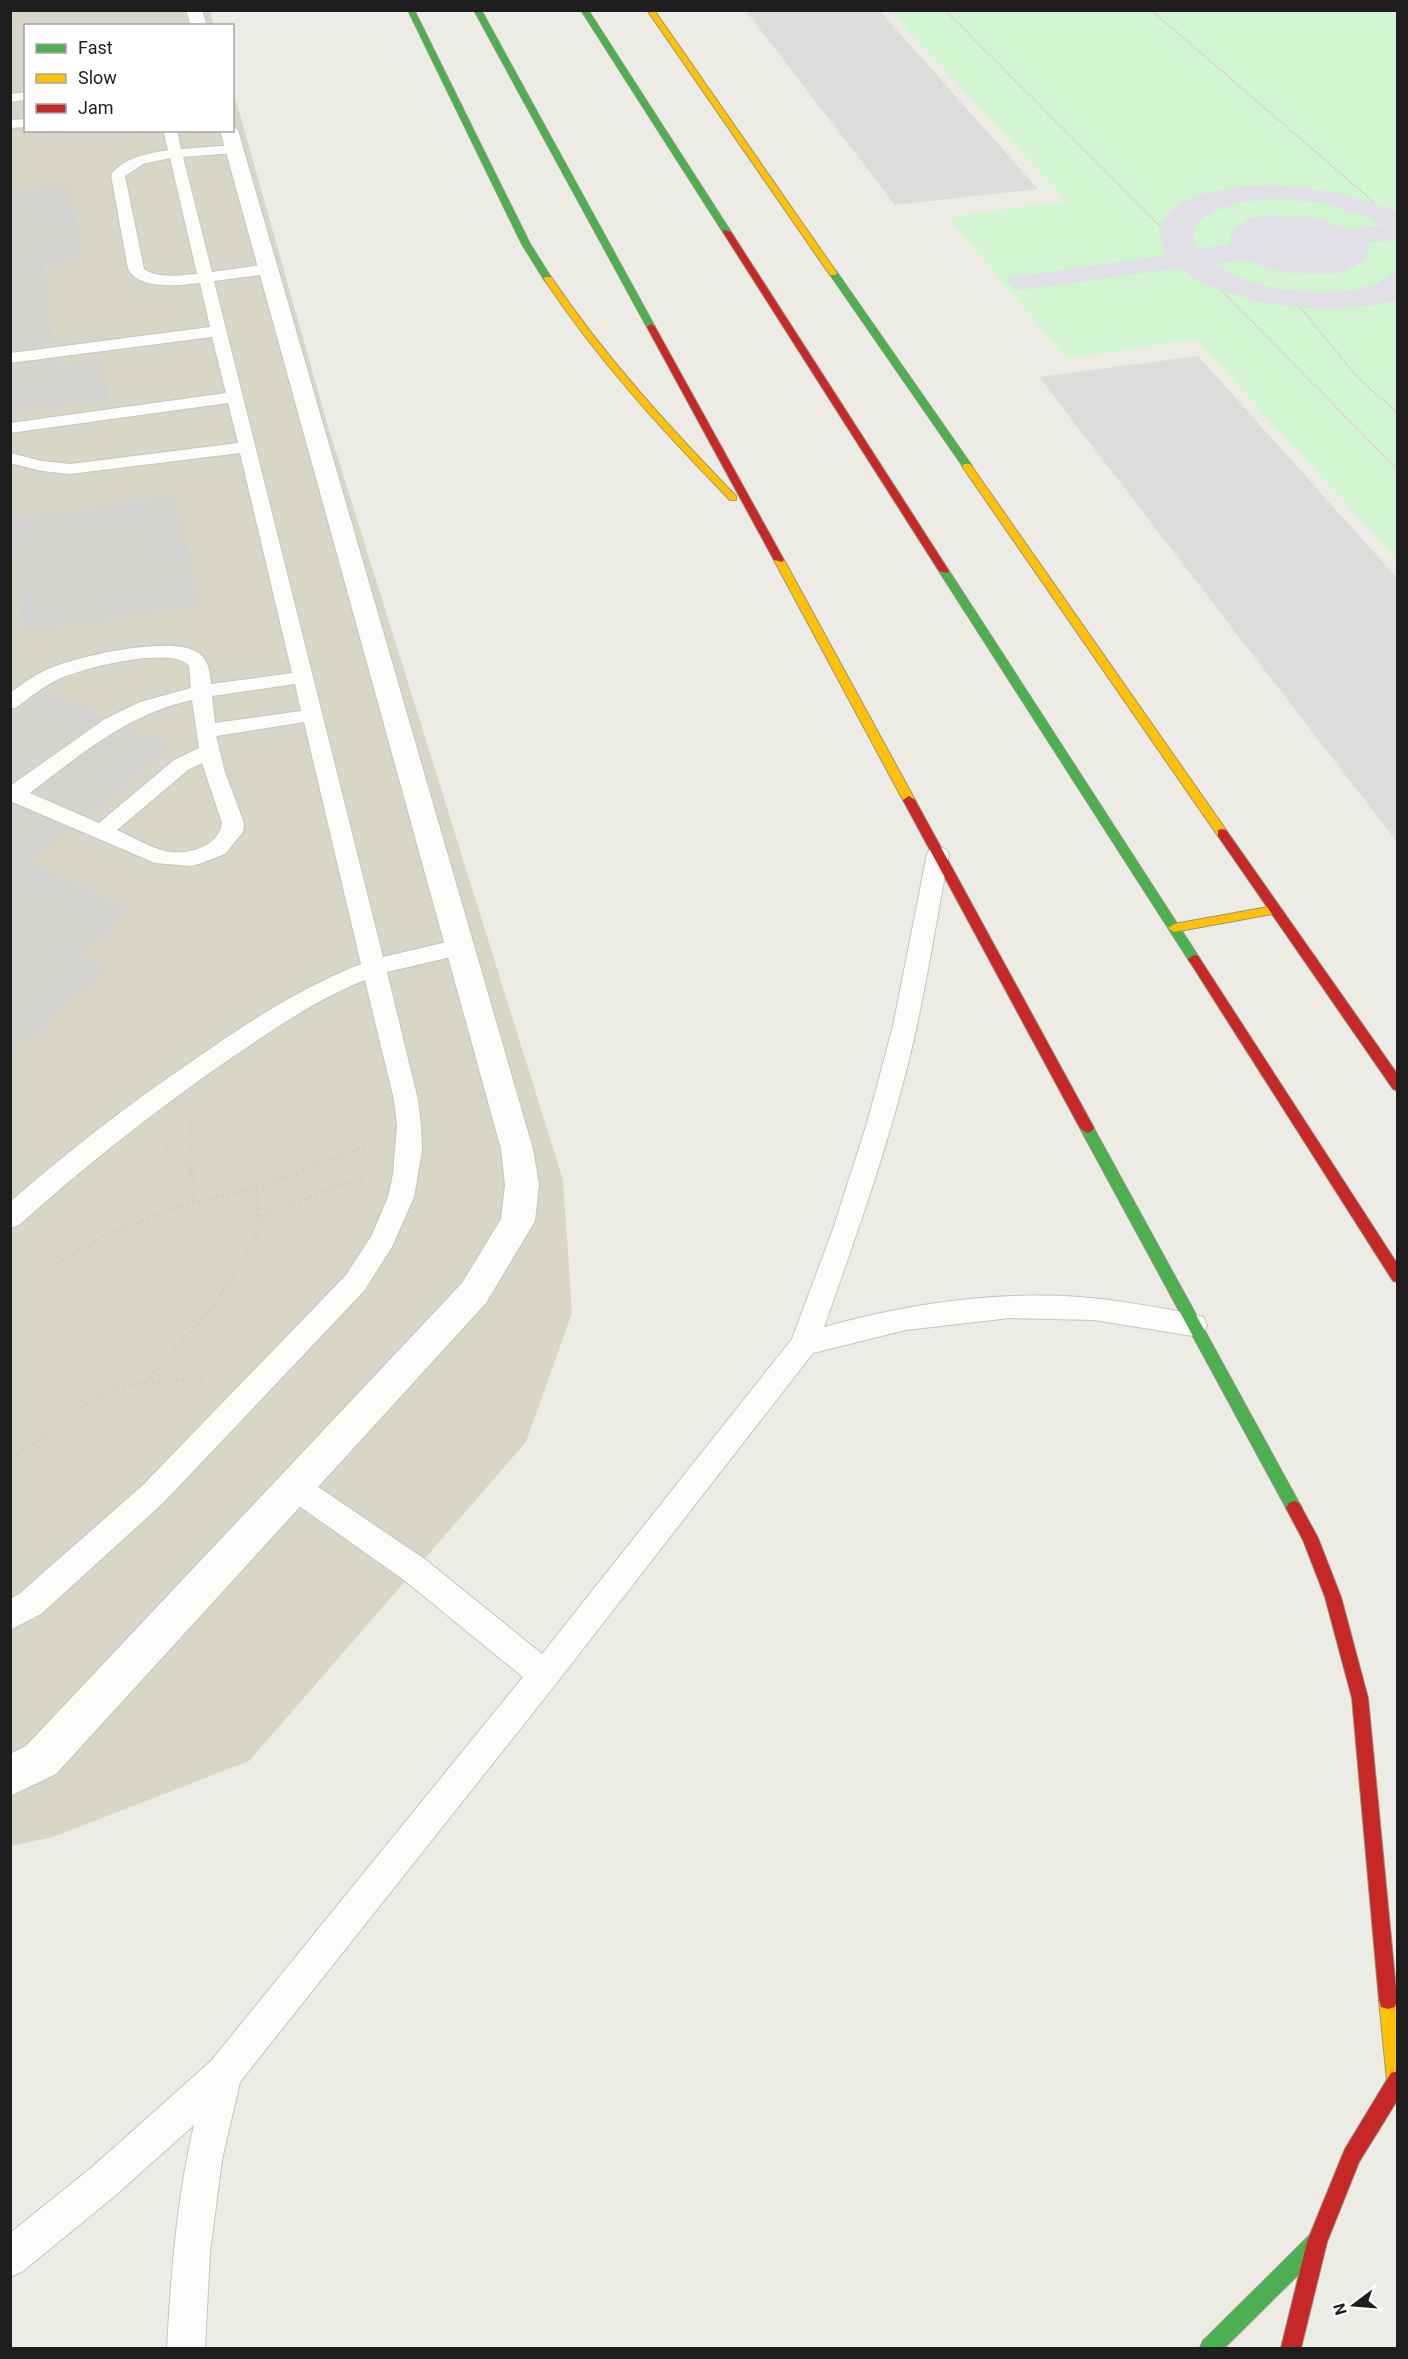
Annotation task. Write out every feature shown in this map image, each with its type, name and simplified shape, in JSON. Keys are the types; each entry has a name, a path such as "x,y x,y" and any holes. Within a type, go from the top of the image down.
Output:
{"main road":[{"path":"411,10 526,244 557,293 595,346 640,402 695,461 759,524"},
{"path":"477,10 1310,1538 1332,1589 1349,1643 1360,1698 1397,2081 1352,2156 1317,2242 1291,2349"},
{"path":"585,10 1398,1277"},
{"path":"650,10 1398,1086"},
{"path":"1174,928 1274,910"},
{"path":"1210,2349 1317,2242"}],"street":[{"path":"10,1776 41,1760 474,1293 519,1221 522,1185 517,1149 231,140"}],"lane":[{"path":"10,1616 30,1604 128,1518 257,1388 355,1283 377,1252 393,1221 404,1190 410,1159 411,1129 406,1100 170,132"},
{"path":"231,140 176,155 138,161 124,167 118,175 136,269 142,277 157,281 268,269"},
{"path":"10,358 219,331"},
{"path":"10,428 235,397"},
{"path":"10,458 56,468 77,468 247,447"},
{"path":"10,703 39,682 71,668 169,651 191,657 197,663 207,741 234,823 227,841 217,849 191,859 169,859 12,794"},
{"path":"12,794 112,723 145,707 201,693 303,677"},
{"path":"102,832 169,774 188,762 207,741 312,715"},
{"path":"10,2258 104,2181 224,2074 544,1675 804,1344 846,1229 882,1113 910,1004 938,854"},
{"path":"10,1218 86,1154 190,1074 299,1003 335,984 374,968 460,947"},
{"path":"804,1344 857,1328 911,1317 1000,1308 1080,1308 1193,1325"},
{"path":"295,1487 415,1570 544,1675"},
{"path":"186,2349 190,2252 204,2160 224,2074"}],"path":[{"path":"945,10 1160,226"},
{"path":"1151,10 1375,203"},
{"path":"1221,290 1398,470"},
{"path":"1300,307 1337,357 1375,397 1398,412"},
{"path":"190,1074 193,1204"},
{"path":"10,1303 54,1265 80,1249 143,1219 255,1188 411,1129"},
{"path":"259,1217 410,1159"},
{"path":"144,1382 211,1310 255,1239 259,1217 255,1188"},
{"path":"10,1455 43,1438 65,1423 84,1405 100,1396 144,1382 171,1379 257,1388"}],"shaded area":[{"path":"11,11 210,11 214,24 24,24 24,132 234,132 234,94 327,423 563,1180 572,1313 526,1442 249,1761 53,1837 11,1846"},
{"path":"746,11 880,11 1038,189 895,205"},
{"path":"1276,185 1342,193 1393,210 1397,212 1397,240 1367,243 1368,250 1364,261 1346,271 1333,274 1285,273 1245,259 1213,265 1252,282 1279,289 1314,292 1354,290 1378,283 1397,271 1397,300 1370,306 1332,309 1290,307 1254,301 1221,290 1197,280 1179,268 1016,291 1005,278 1166,255 1159,240 1160,226 1168,213 1184,202 1209,192 1242,186","holes":["1271,199 1323,203 1365,216 1382,225 1351,230 1312,217 1266,215 1248,219 1236,227 1230,234 1230,244 1197,249 1193,236 1196,227 1202,219 1217,210 1238,203"]},
{"path":"1198,356 1397,578 1397,842 1039,377"}],"green space":[{"path":"890,11 1397,11 1397,559 1195,338 1067,359 948,217 1067,201"}],"building":[{"path":"70,183 83,259 43,264 54,345 10,351 10,190"},
{"path":"55,359 56,365 104,359 109,400 10,412 10,365"},
{"path":"176,495 201,606 23,634 10,519"},
{"path":"47,691 93,709 89,712 103,718 10,783 10,719"},
{"path":"127,727 172,745 87,816 34,792 88,752"},
{"path":"10,804 71,829 31,863 131,911 79,954 110,968 10,1053"}],"traffic: fast":[{"path":"411,10 526,244 548,279"},
{"path":"477,10 651,327"},
{"path":"584,10 727,232"},
{"path":"833,273 967,466"},
{"path":"944,571 1194,959"},
{"path":"1087,1128 1294,1508"},
{"path":"1210,2348 1317,2242"}],"traffic: slow":[{"path":"650,10 833,273"},
{"path":"548,279 612,366 659,420 733,498"},
{"path":"967,466 1222,833"},
{"path":"779,560 909,800"},
{"path":"1174,928 1274,910"},
{"path":"1388,2000 1396,2081"}],"traffic: jam":[{"path":"727,232 944,571"},
{"path":"651,327 779,560"},
{"path":"909,800 1087,1128"},
{"path":"1222,833 1398,1086"},
{"path":"1194,959 1398,1277"},
{"path":"1294,1508 1310,1538 1333,1597 1360,1698 1388,2000"},
{"path":"1291,2348 1317,2242 1352,2156 1398,2080"}]}
